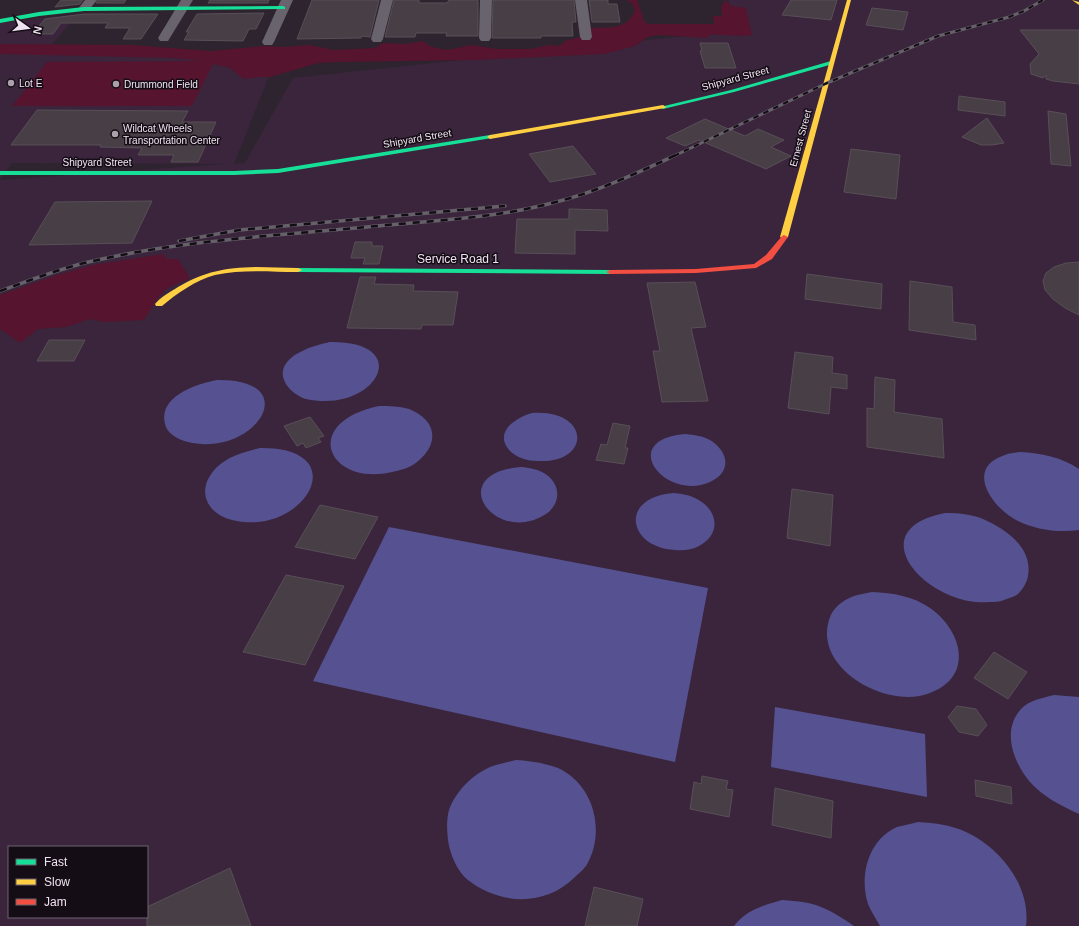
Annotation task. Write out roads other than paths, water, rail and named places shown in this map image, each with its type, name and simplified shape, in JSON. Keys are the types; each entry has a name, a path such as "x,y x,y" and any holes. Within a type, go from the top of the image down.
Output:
{"street":[{"path":"377,39 386,0"},
{"path":"485,38 486,0"},
{"path":"581,0 586,38"},
{"name":"Ernest Street","path":"751,267 764,262 773,254 785,235 827,83 848,0"},
{"path":"1074,0 1079,4"},
{"path":"0,21 88,4 285,4 268,42"},
{"path":"164,38 185,4"},
{"name":"Shipyard Street","path":"0,173 234,173 285,170 414,150 666,106 732,91 831,63"},
{"name":"Service Road 1","path":"159,304 170,294 214,273 251,270 645,272 751,267"}],"railway":[{"path":"674,156 827,83 938,36 1009,17 1024,11 1043,0"},
{"path":"0,291 69,267 129,254 166,248 239,238 493,215 535,207 572,198 603,187 676,155"},
{"path":"179,241 239,230 505,206"}],"place":[{"name":"Lot E","path":"11,83"},
{"name":"Drummond Field","path":"116,84"},
{"name":"Wildcat Wheels Transportation Center","path":"115,134"}]}
